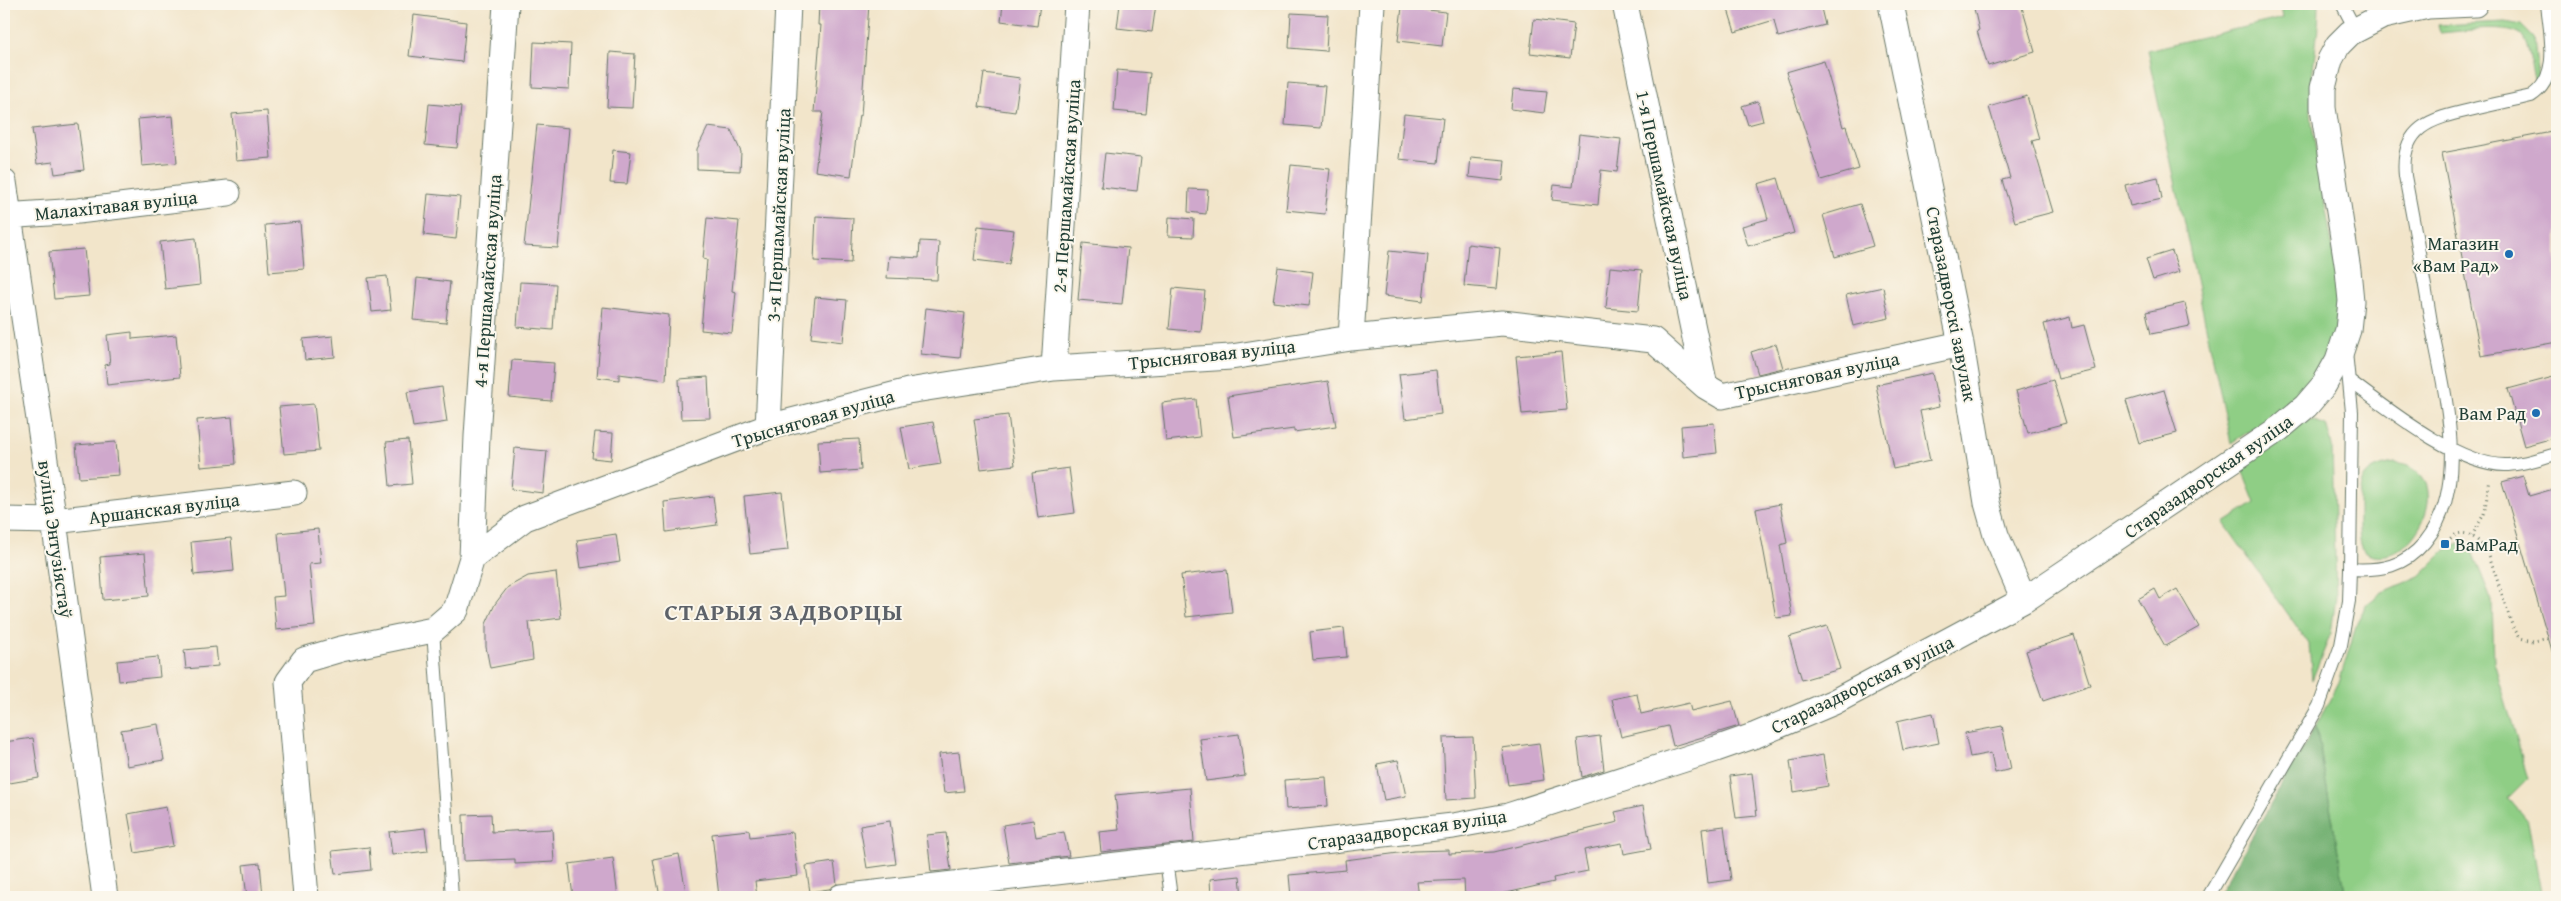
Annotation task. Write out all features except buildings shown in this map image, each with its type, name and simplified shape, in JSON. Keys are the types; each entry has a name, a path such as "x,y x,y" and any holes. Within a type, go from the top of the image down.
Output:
{"street":[{"name":"4-я Першамайская вуліца","path":"434,630 456,610 472,558 477,436 506,4"},
{"name":"3-я Першамайская вуліца","path":"768,427 788,4"},
{"name":"2-я Першамайская вуліца","path":"1054,368 1077,4"},
{"path":"1351,338 1372,4"},
{"name":"1-я Першамайская вуліца","path":"1625,4 1705,386"},
{"name":"Старазадворскі завулак","path":"1891,4 1961,344 1988,503 1996,535 2024,600"},
{"name":"Старазадворская вуліца","path":"841,897 1453,826 1508,816 1748,738 1796,719 1834,702 2024,600 2287,422 2320,390 2332,373 2345,344 2350,315 2350,287 2324,118 2323,88 2327,68 2334,52 2344,38 2356,29 2398,12 2428,6 2474,4"},
{"name":"вуліца Энтузіястаў","path":"4,182 6,216 54,521 105,897"},
{"name":"Малахітавая вуліца","path":"6,216 78,211 228,193"},
{"name":"Трысняговая вуліца","path":"472,558 525,518 768,427 908,391 1054,368 1231,357 1351,338 1502,323 1653,340 1705,386 1722,396 1961,344"},
{"name":"Аршанская вуліца","path":"4,520 54,521 294,493"},
{"path":"306,897 288,682 304,660 341,649 434,630"}],"lane":[{"path":"2342,4 2356,29"},
{"path":"2350,569 2381,570 2393,567 2404,561 2423,544 2445,509 2450,484 2450,448 2438,356 2405,176 2405,157 2416,131 2431,120 2531,96 2544,86 2549,80 2552,64 2548,4"},
{"path":"2208,897 2307,727 2325,692 2342,645 2349,601 2350,569 2350,381 2345,344"},
{"path":"2350,381 2450,448 2492,464 2519,464 2557,454"},
{"path":"434,630 452,897"},
{"path":"1166,860 1171,897"}],"path":[{"path":"2472,536 2484,514 2492,464"},
{"path":"2445,544 2458,534 2472,536 2480,541 2489,555 2515,632 2520,638 2533,641 2557,637"}],"green space":[{"path":"2281,4 2319,4 2311,109 2316,154 2337,275 2339,316 2335,336 2328,355 2306,388 2283,408 2231,443 2147,50 2283,18"},
{"path":"2506,22 2521,25 2534,38 2538,81 2534,80 2529,53 2523,38 2518,33 2497,30 2471,30 2440,33 2438,25"},
{"path":"2312,420 2326,425 2332,445 2336,597 2331,633 2312,680 2309,644 2224,523 2255,503 2240,465 2305,422"},
{"path":"2395,463 2416,470 2426,484 2428,502 2423,520 2412,538 2398,550 2381,556 2364,551 2361,543 2359,534 2359,495 2363,479 2367,474 2383,465"},
{"path":"2459,543 2471,549 2492,601 2494,662 2528,778 2508,798 2528,822 2542,897 2346,897 2316,726 2339,682 2358,620 2367,604 2381,593 2420,576 2446,550"},
{"path":"2316,726 2346,897 2217,897"}],"place":[{"name":"Магазин «Вам Рад»","path":"2509,254"},
{"name":"Вам Рад","path":"2536,413"},
{"name":"ВамРад","path":"2445,544"}],"district":[{"name":"СТАРЫЯ ЗАДВОРЦЫ","path":"784,612"}]}
